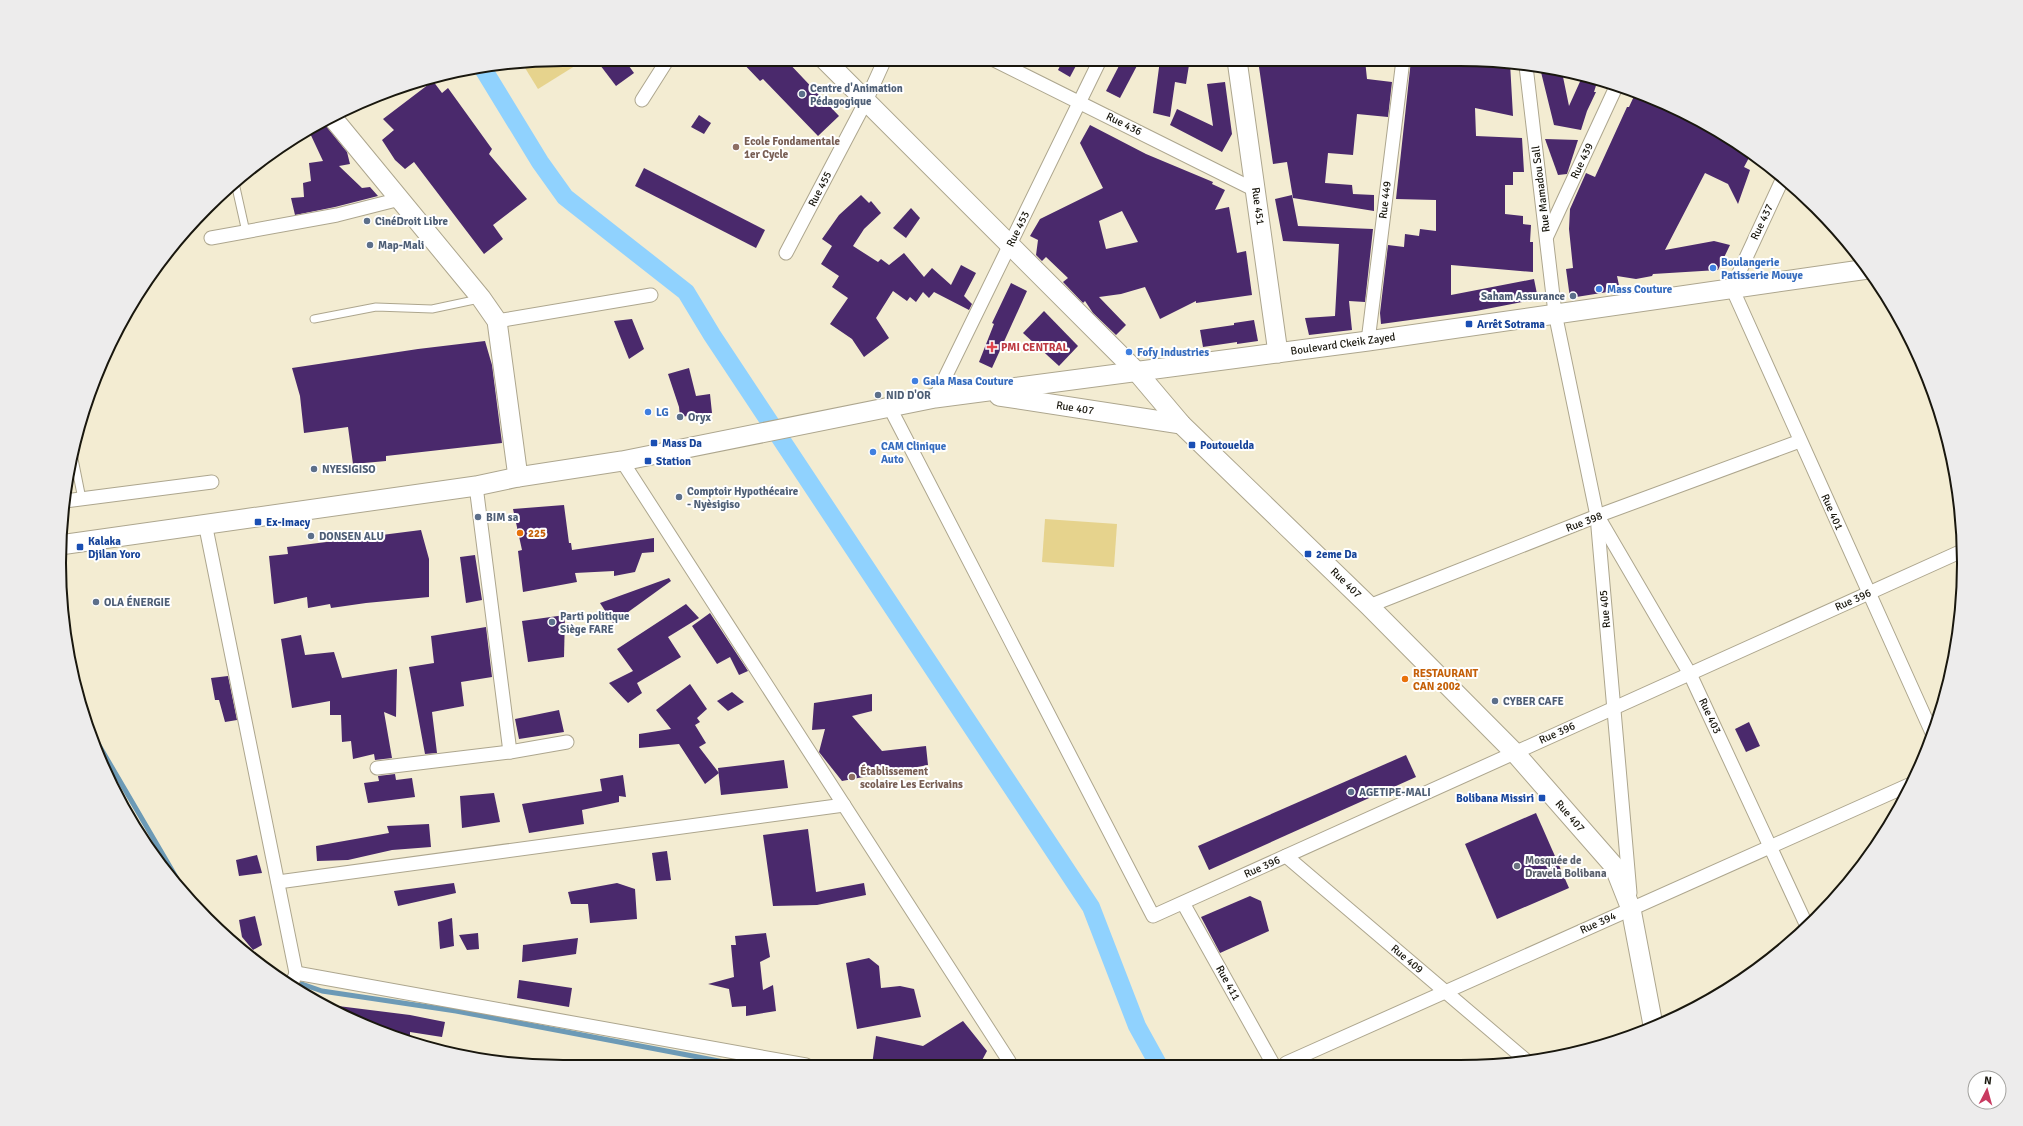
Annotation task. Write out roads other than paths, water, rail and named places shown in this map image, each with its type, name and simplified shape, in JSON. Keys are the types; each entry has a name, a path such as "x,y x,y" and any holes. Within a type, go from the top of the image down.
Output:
{"main road":[{"path":"831,66 1137,372 1181,424"},
{"name":"Rue 451","path":"1238,66 1278,353"},
{"path":"335,121 481,298 497,321 518,477"},
{"name":"Boulevard Ckeik Zayed","path":"67,544 205,523 476,486 518,477 622,461 935,398 1368,341 1861,270"},
{"name":"Rue 407","path":"976,392 1181,424 1369,606 1515,752 1614,866 1631,909 1652,1021"}],"street":[{"path":"642,100 664,66"},
{"name":"Rue 455","path":"786,253 866,101 882,66"},
{"name":"Rue 436","path":"1004,66 1255,190"},
{"name":"Rue 453","path":"935,398 1097,66"},
{"name":"Rue 449","path":"1368,341 1402,66"},
{"name":"Rue Mamadou Sall","path":"1527,70 1555,313"},
{"name":"Rue 439","path":"1547,236 1614,90"},
{"name":"Rue 437","path":"1732,288 1781,183"},
{"path":"211,238 337,215 400,199"},
{"name":"Rue 401","path":"1732,288 1929,728"},
{"path":"497,321 651,295"},
{"name":"Rue 405","path":"1555,313 1597,516 1631,909"},
{"name":"Rue 396","path":"890,408 1153,916 1957,553"},
{"name":"Rue 398","path":"1369,606 1597,516 1800,441"},
{"path":"622,461 1007,1060"},
{"path":"70,500 212,482"},
{"path":"476,486 510,752"},
{"name":"Rue 403","path":"1597,516 1690,674 1804,921"},
{"path":"205,523 296,973 293,980"},
{"path":"377,768 510,752 567,742"},
{"name":"Rue 394","path":"1295,1060 1904,787"},
{"path":"278,882 844,805"},
{"name":"Rue 409","path":"1286,856 1521,1056"},
{"name":"Rue 411","path":"1183,903 1272,1060"},
{"path":"296,973 778,1060"}],"lane":[{"path":"236,188 246,232"},
{"path":"314,318 376,307 432,309 481,298"},
{"path":"76,468 82,499"}],"waterway":[{"path":"485,72 540,162 565,197 686,292 712,335 1091,907 1137,1026 1156,1060"},
{"path":"105,756 171,869"},
{"path":"297,982 322,991 456,1011 714,1060"}],"place":[{"name":"Centre d'Animation Pédagogique","path":"802,94"},
{"name":"Ecole Fondamentale 1er Cycle","path":"736,147"},
{"name":"CinéDroit Libre","path":"367,221"},
{"name":"Map-Mali","path":"370,245"},
{"name":"Boulangerie Patisserie Mouye","path":"1713,268"},
{"name":"Mass Couture","path":"1599,289"},
{"name":"Saham Assurance","path":"1573,296"},
{"name":"Arrêt Sotrama","path":"1469,324"},
{"name":"PMI CENTRAL","path":"992,347"},
{"name":"Fofy Industries","path":"1129,352"},
{"name":"Gala Masa Couture","path":"915,381"},
{"name":"NID D'OR","path":"878,395"},
{"name":"LG","path":"648,412"},
{"name":"Oryx","path":"680,417"},
{"name":"Mass Da","path":"654,443"},
{"name":"Poutouelda","path":"1192,445"},
{"name":"CAM Clinique Auto","path":"873,452"},
{"name":"Station","path":"648,461"},
{"name":"NYESIGISO","path":"314,469"},
{"name":"Comptoir Hypothécaire - Nyèsigiso","path":"679,497"},
{"name":"BIM sa","path":"478,517"},
{"name":"Ex-Imacy","path":"258,522"},
{"name":"225","path":"520,533"},
{"name":"DONSEN ALU","path":"311,536"},
{"name":"Kalaka Djilan Yoro","path":"80,547"},
{"name":"2eme Da","path":"1308,554"},
{"name":"OLA ÉNERGIE","path":"96,602"},
{"name":"Parti politique Siège FARE","path":"552,622"},
{"name":"RESTAURANT CAN 2002","path":"1405,679"},
{"name":"CYBER CAFE","path":"1495,701"},
{"name":"Établissement scolaire Les Ecrivains","path":"852,777"},
{"name":"AGETIPE-MALI","path":"1351,792"},
{"name":"Bolibana Missiri","path":"1542,798"},
{"name":"Mosquée de Dravela Bolibana","path":"1517,866"}]}
